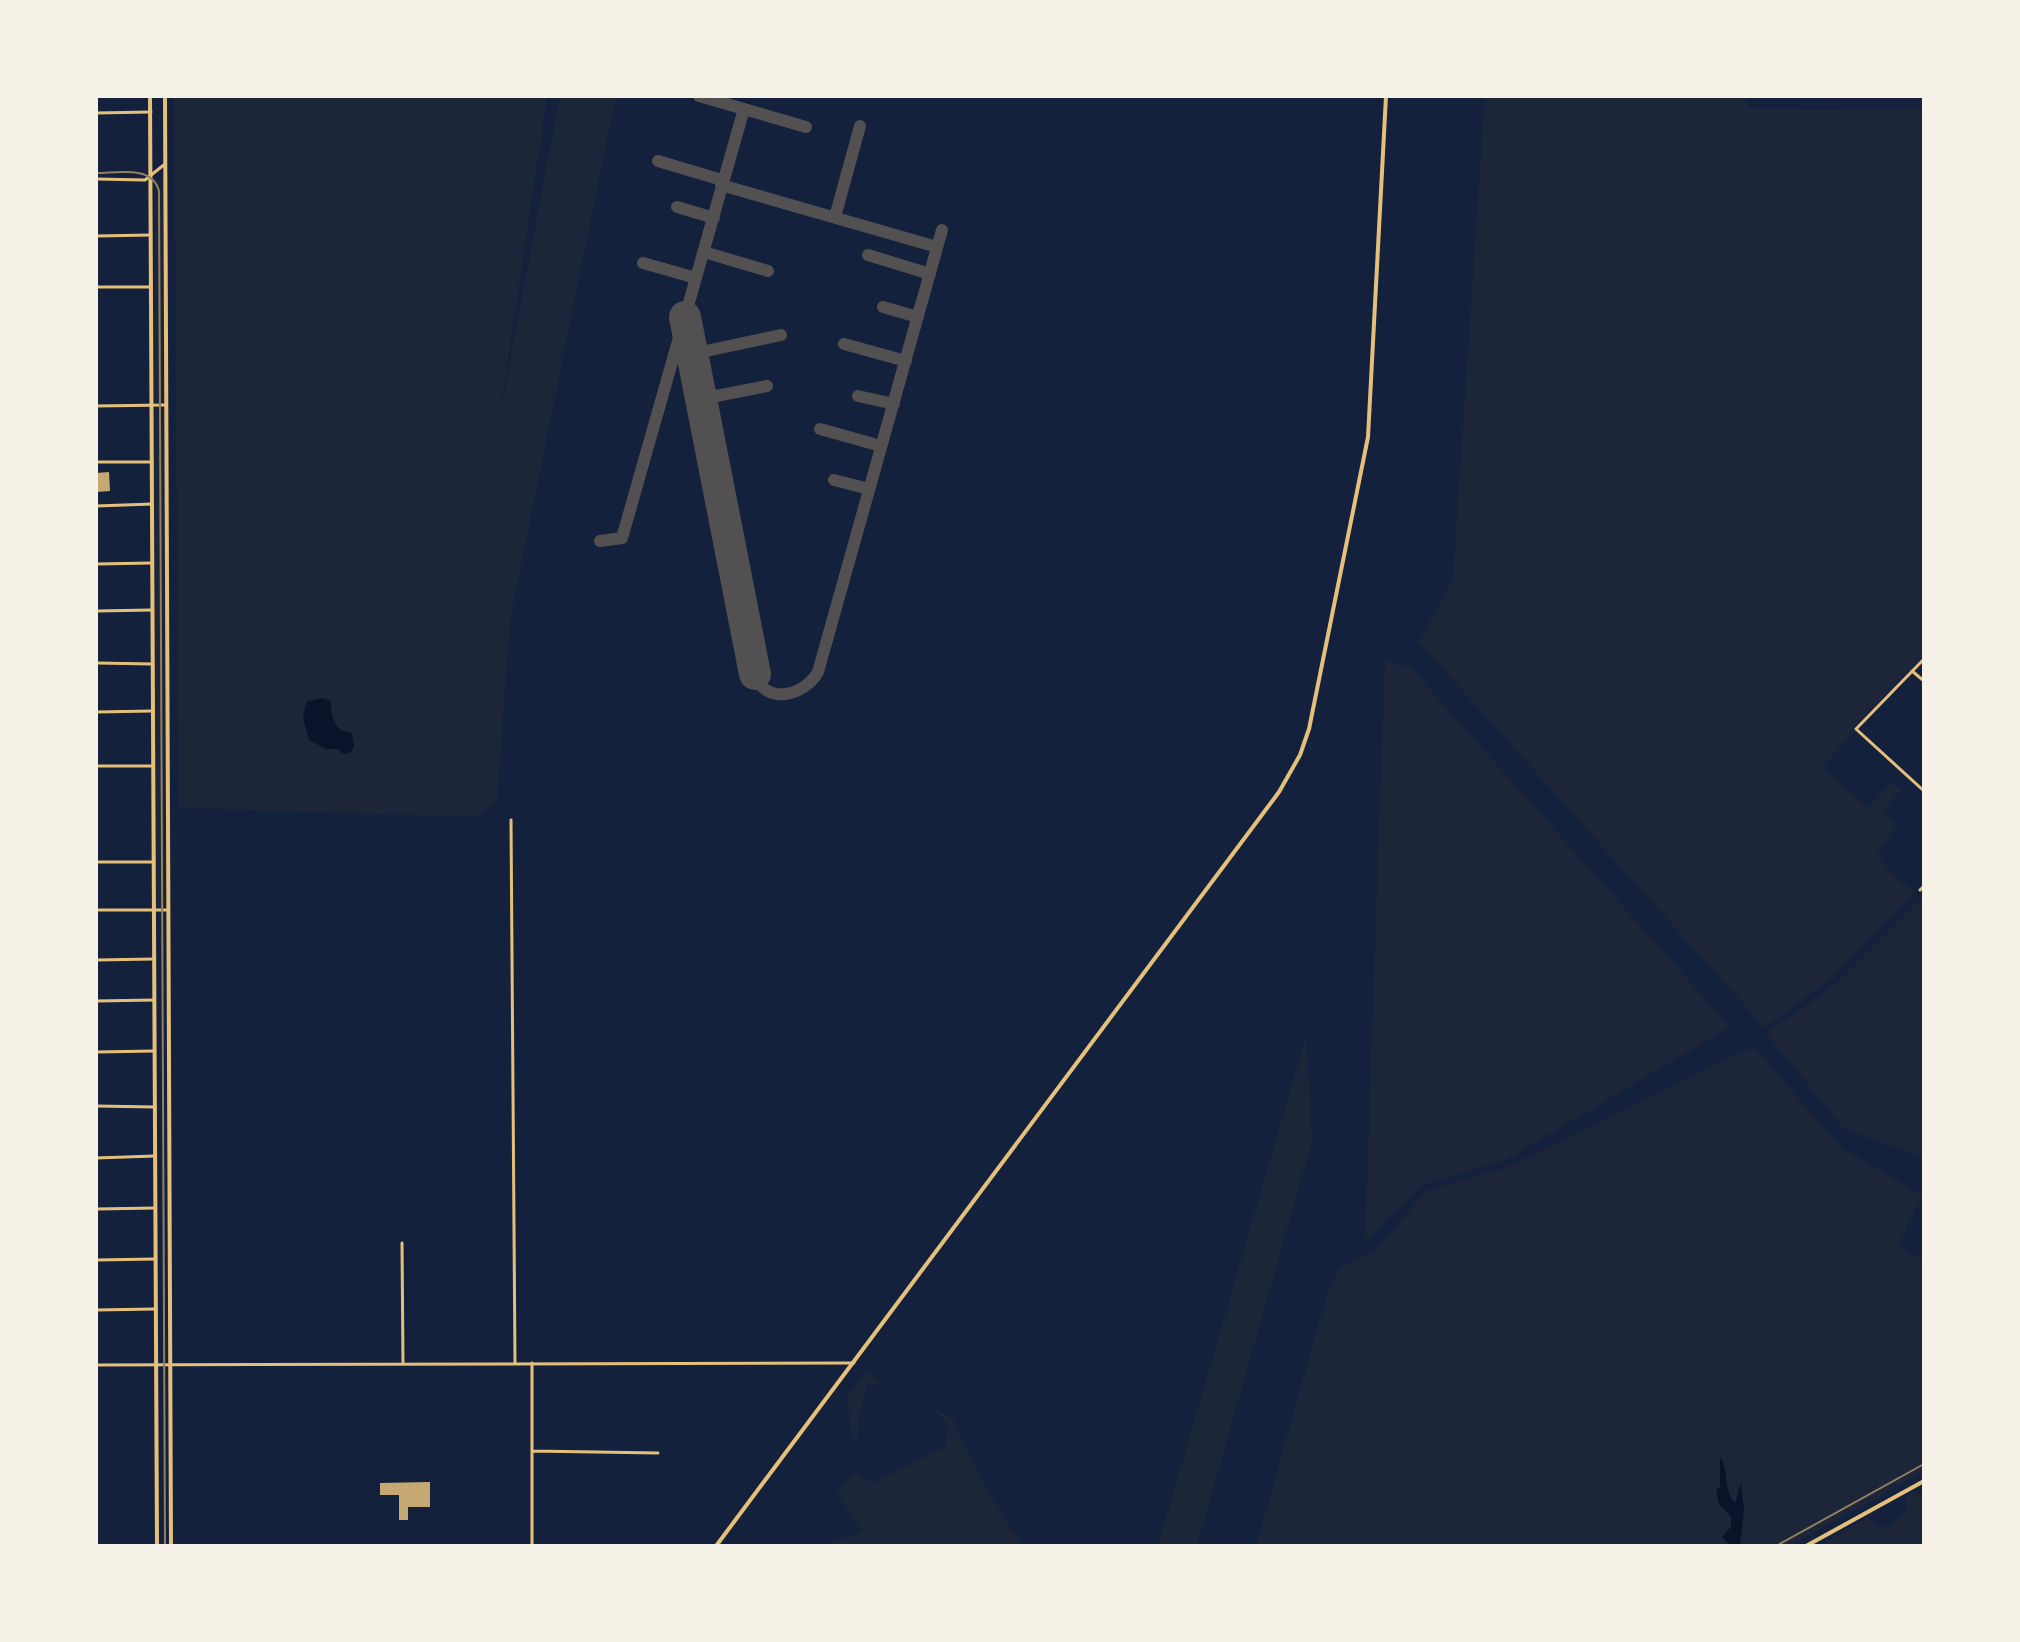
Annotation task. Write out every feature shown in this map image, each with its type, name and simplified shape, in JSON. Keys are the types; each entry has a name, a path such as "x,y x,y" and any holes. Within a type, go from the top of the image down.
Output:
{"main road":[{"path":"150,96 157,1546"},
{"path":"165,96 171,1546"},
{"path":"716,1546 1279,792 1300,755 1309,729 1368,437 1386,96"},
{"path":"155,1141 169,1141"},
{"path":"1806,1546 1924,1481"}],"street":[{"path":"96,113 151,112"},
{"path":"96,179 151,177 165,164"},
{"path":"96,236 151,235"},
{"path":"96,287 151,287"},
{"path":"96,406 166,405"},
{"path":"96,462 152,462"},
{"path":"96,506 152,504"},
{"path":"96,564 153,563"},
{"path":"96,611 153,610"},
{"path":"1924,659 1856,729 1924,791"},
{"path":"96,663 153,664"},
{"path":"1912,671 1924,681"},
{"path":"96,712 153,711"},
{"path":"96,766 153,766"},
{"path":"511,820 515,1363"},
{"path":"96,862 154,862"},
{"path":"1920,890 1924,886"},
{"path":"96,910 168,910"},
{"path":"96,960 154,959"},
{"path":"96,1001 154,1000"},
{"path":"96,1052 154,1051"},
{"path":"96,1106 155,1107"},
{"path":"96,1158 155,1156"},
{"path":"96,1209 155,1208"},
{"path":"402,1243 403,1362"},
{"path":"96,1260 155,1259"},
{"path":"96,1310 155,1309"},
{"path":"532,1363 532,1546"},
{"path":"96,1365 854,1363"},
{"path":"532,1451 658,1453"}],"shaded area":[{"path":"174,96 547,96 499,420 560,96 616,96 510,619 497,801 477,817 179,808"},
{"path":"1485,96 1744,96 1749,108 1924,109 1924,655 1853,728 1854,732 1822,767 1868,808 1891,783 1901,790 1883,811 1898,824 1877,855 1897,879 1915,891 1833,977 1765,1028 1419,642 1453,579"},
{"path":"155,180 164,180 163,403 154,403"},
{"path":"154,409 164,409 165,908 155,909"},
{"path":"1385,660 1411,668 1730,1027 1506,1160 1423,1185 1365,1241"},
{"path":"323,698 330,701 337,726 352,733 354,746 351,752 342,754 339,749 326,749 309,740 303,718 306,702"},
{"path":"1924,896 1924,1157 1844,1129 1766,1033 1835,985"},
{"path":"1306,1036 1312,1141 1197,1546 1158,1546"},
{"path":"1754,1046 1839,1146 1922,1195 1898,1246 1924,1261 1924,1472 1789,1546 1256,1546 1327,1294 1341,1266 1374,1252 1426,1191 1507,1167"},
{"path":"866,1372 881,1381 877,1385 869,1381 860,1410 857,1445 851,1431 847,1397"},
{"path":"930,1406 952,1418 988,1491 1022,1546 820,1546 862,1532 837,1493 854,1473 872,1483 946,1447 949,1424"},
{"path":"1720,1457 1729,1493 1735,1503 1741,1483 1744,1509 1740,1546 1730,1546 1722,1537 1731,1527 1731,1517 1719,1504 1716,1491 1720,1486"},
{"path":"1916,1492 1924,1497 1924,1546 1818,1546 1868,1517 1878,1528 1891,1525 1908,1511 1905,1496"}],"building":[{"path":"109,472 110,491 96,492 96,473"},
{"path":"430,1482 430,1507 408,1507 408,1520 399,1520 399,1495 380,1495 380,1483"}],"taxiway":[{"path":"699,96 806,127"},
{"path":"600,541 622,538 744,109"},
{"path":"835,217 860,126"},
{"path":"658,161 722,180"},
{"path":"721,185 937,247"},
{"path":"677,207 714,218"},
{"path":"755,674 768,691 786,694 804,687 818,672 942,230"},
{"path":"704,252 768,271"},
{"path":"868,255 930,274"},
{"path":"643,263 696,278"},
{"path":"883,307 918,317"},
{"path":"692,354 781,335"},
{"path":"844,344 906,361"},
{"path":"701,399 767,386"},
{"path":"858,396 894,404"},
{"path":"820,429 881,446"},
{"path":"834,480 869,489"}],"runway":[{"path":"685,317 755,674"}],"tram line":[{"path":"96,173 142,174 149,177 159,191 165,1546"}],"railway":[{"path":"1776,1546 1924,1464"}]}
